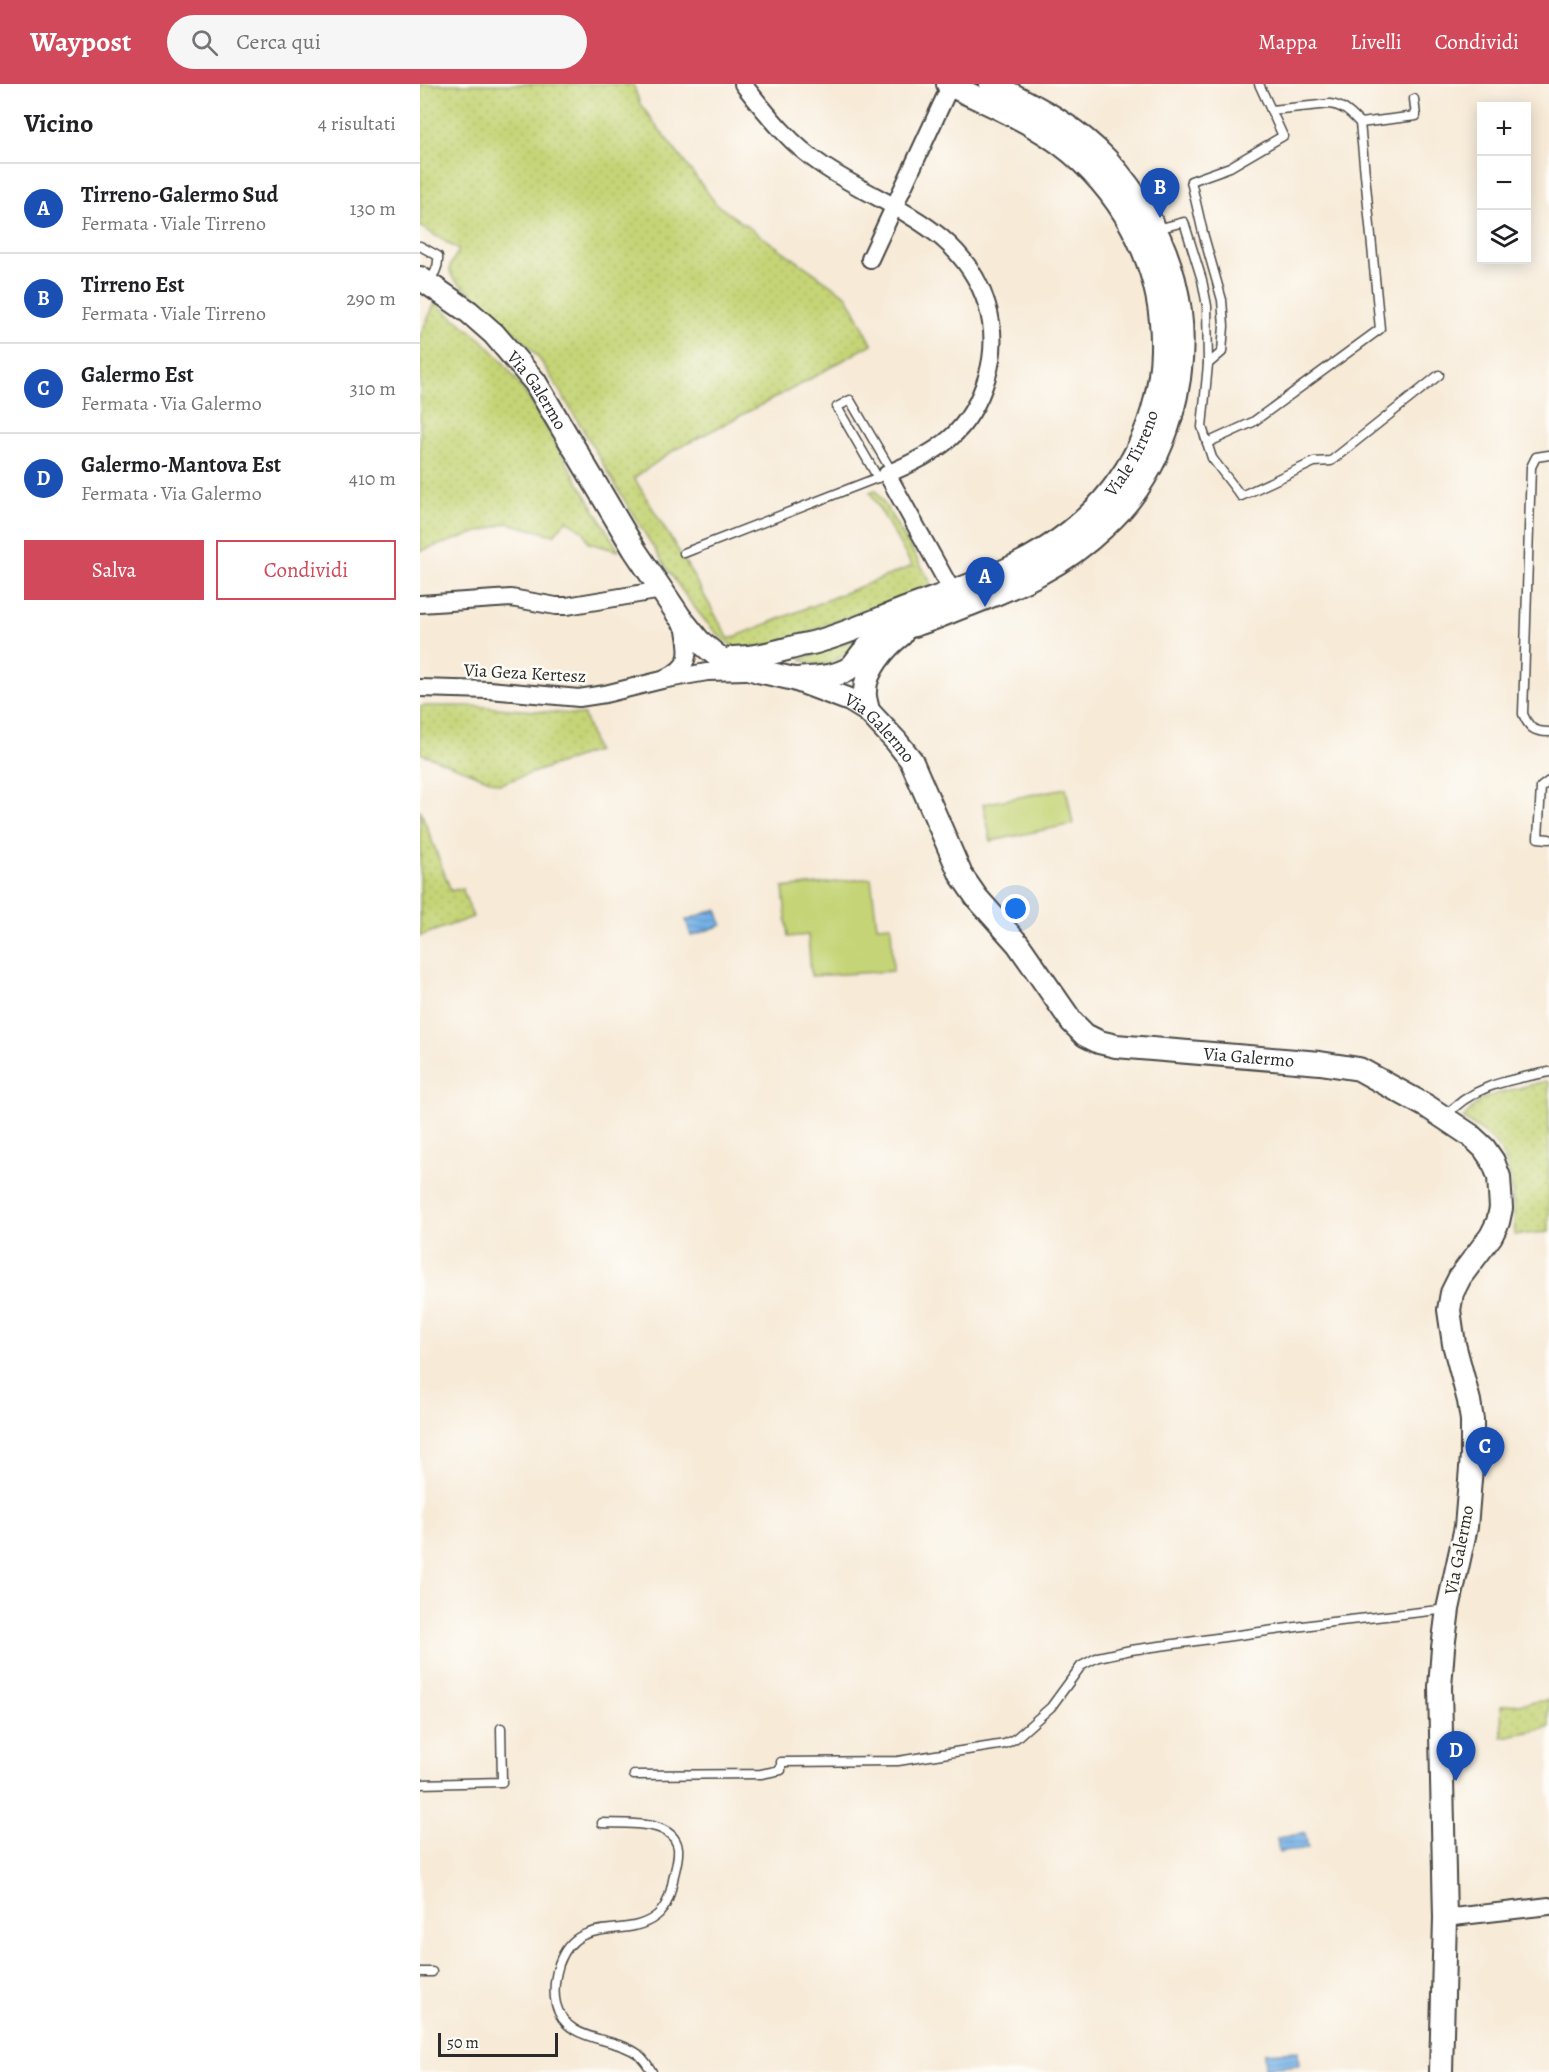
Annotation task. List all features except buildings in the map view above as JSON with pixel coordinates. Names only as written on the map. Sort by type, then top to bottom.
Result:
[{"type":"main road","name":"Viale Tirreno","points":[[794,680],[841,672],[850,667],[866,648],[879,638],[917,624],[1036,555],[1070,531],[1103,499],[1129,465],[1144,436],[1155,397],[1162,349],[1161,310],[1149,264],[1130,220],[1106,187],[1081,160],[1040,130],[950,84]]},
{"type":"main road","name":"Viale Tirreno","points":[[721,659],[757,657],[817,642],[1036,577],[1076,550],[1104,527],[1125,506],[1154,460],[1167,431],[1175,401],[1180,378],[1182,335],[1176,283],[1156,230],[1144,207],[1122,177],[1086,140],[1043,110],[991,84]]},
{"type":"main road","name":"Via Galermo","points":[[422,284],[469,312],[494,334],[535,382],[634,549],[699,641],[721,659],[850,699],[868,711],[910,760],[961,876],[977,898],[1018,944],[1072,1022],[1085,1035],[1099,1042],[1116,1046],[1320,1063],[1359,1069],[1470,1135],[1484,1148],[1493,1161],[1498,1177],[1501,1208],[1498,1222],[1491,1236],[1460,1277],[1452,1293],[1449,1310],[1454,1344],[1472,1420],[1472,1456],[1466,1527],[1448,1609],[1440,1687],[1444,1918],[1441,2072]]},
{"type":"main road","points":[[868,711],[864,693],[871,671],[888,647],[917,624]]},
{"type":"main road","points":[[794,680],[791,665],[794,656],[817,642]]},
{"type":"street","points":[[743,84],[780,130],[800,149],[844,179],[932,229],[948,242],[962,256],[983,291],[989,311],[992,351],[989,372],[974,409],[952,438],[933,453],[886,475],[956,600]]},
{"type":"street","points":[[870,259],[950,84]]},
{"type":"street","points":[[420,604],[511,598],[567,606],[662,590]]},
{"type":"street","points":[[662,680],[674,674],[686,663],[688,647],[684,622]]},
{"type":"street","name":"Via Geza Kertesz","points":[[420,688],[489,690],[579,698],[707,672],[758,672]]},
{"type":"street","points":[[1444,1918],[1549,1905]]},
{"type":"lane","points":[[1208,364],[1222,352],[1222,300],[1191,181],[1230,167],[1283,136],[1259,84]]},
{"type":"lane","points":[[1360,123],[1416,116],[1414,99]]},
{"type":"lane","points":[[1207,443],[1253,422],[1380,329],[1360,123],[1347,109],[1330,104],[1270,110]]},
{"type":"lane","points":[[1156,230],[1184,222],[1202,280],[1207,306],[1208,364],[1202,428],[1212,458],[1241,496],[1314,462],[1331,461],[1439,375]]},
{"type":"lane","points":[[420,246],[438,256],[439,262],[434,275],[422,284]]},
{"type":"lane","points":[[850,400],[886,475],[837,407],[850,400]]},
{"type":"lane","points":[[1549,455],[1536,457],[1531,468],[1523,714],[1528,726],[1538,732],[1549,732]]},
{"type":"lane","points":[[684,553],[886,475]]},
{"type":"lane","points":[[1549,781],[1541,787],[1538,838],[1549,839]]},
{"type":"lane","points":[[1444,1118],[1454,1106],[1476,1091],[1508,1080],[1549,1072]]},
{"type":"lane","points":[[634,1775],[761,1774],[781,1770],[781,1762],[898,1761],[1005,1744],[1016,1738],[1051,1707],[1081,1666],[1098,1657],[1131,1650],[1332,1622],[1448,1609]]},
{"type":"lane","points":[[420,1784],[502,1782],[501,1728]]},
{"type":"lane","points":[[602,1823],[650,1825],[673,1836],[678,1846],[678,1855],[670,1895],[656,1916],[644,1923],[589,1932],[569,1946],[556,1973],[554,1992],[557,2007],[574,2030],[588,2037],[624,2047],[637,2054],[652,2072]]},
{"type":"lane","points":[[420,1972],[432,1972]]},
{"type":"green space","points":[[420,84],[633,84],[640,104],[717,205],[847,296],[872,344],[673,451],[634,478],[729,639],[912,566],[870,492],[876,490],[931,582],[930,586],[804,634],[765,646],[741,649],[720,636],[694,607],[665,566],[537,356],[508,325],[451,275],[452,261],[459,250],[420,226]]},
{"type":"green space","points":[[435,303],[481,339],[502,361],[523,389],[619,551],[589,543],[584,532],[567,520],[554,535],[507,523],[420,551],[420,336]]},
{"type":"green space","points":[[870,633],[847,653],[830,663],[811,664],[801,659]]},
{"type":"green space","points":[[420,706],[473,706],[584,715],[596,751],[500,784],[420,753]]},
{"type":"green space","points":[[1066,788],[1073,824],[991,841],[983,804]]},
{"type":"green space","points":[[420,809],[451,891],[462,888],[473,917],[420,936]]},
{"type":"green space","points":[[871,878],[877,926],[891,925],[893,971],[811,976],[808,935],[788,937],[783,888]]},
{"type":"green space","points":[[1546,1081],[1549,1083],[1549,1232],[1515,1235],[1511,1181],[1503,1156],[1487,1135],[1463,1119],[1480,1100]]},
{"type":"green space","points":[[1549,1700],[1549,1728],[1502,1737],[1501,1706]]},
{"type":"water","points":[[717,909],[722,925],[691,936],[686,920]]},
{"type":"water","points":[[1305,1833],[1308,1848],[1279,1853],[1277,1838]]},
{"type":"water","points":[[1298,2051],[1299,2065],[1265,2068],[1264,2053]]},
{"type":"place","name":"Tirreno Est","points":[[1160,218]]},
{"type":"place","name":"Tirreno-Galermo Sud","points":[[985,607]]},
{"type":"place","name":"Galermo Est","points":[[1485,1477]]},
{"type":"place","name":"Galermo-Mantova Est","points":[[1456,1781]]}]
